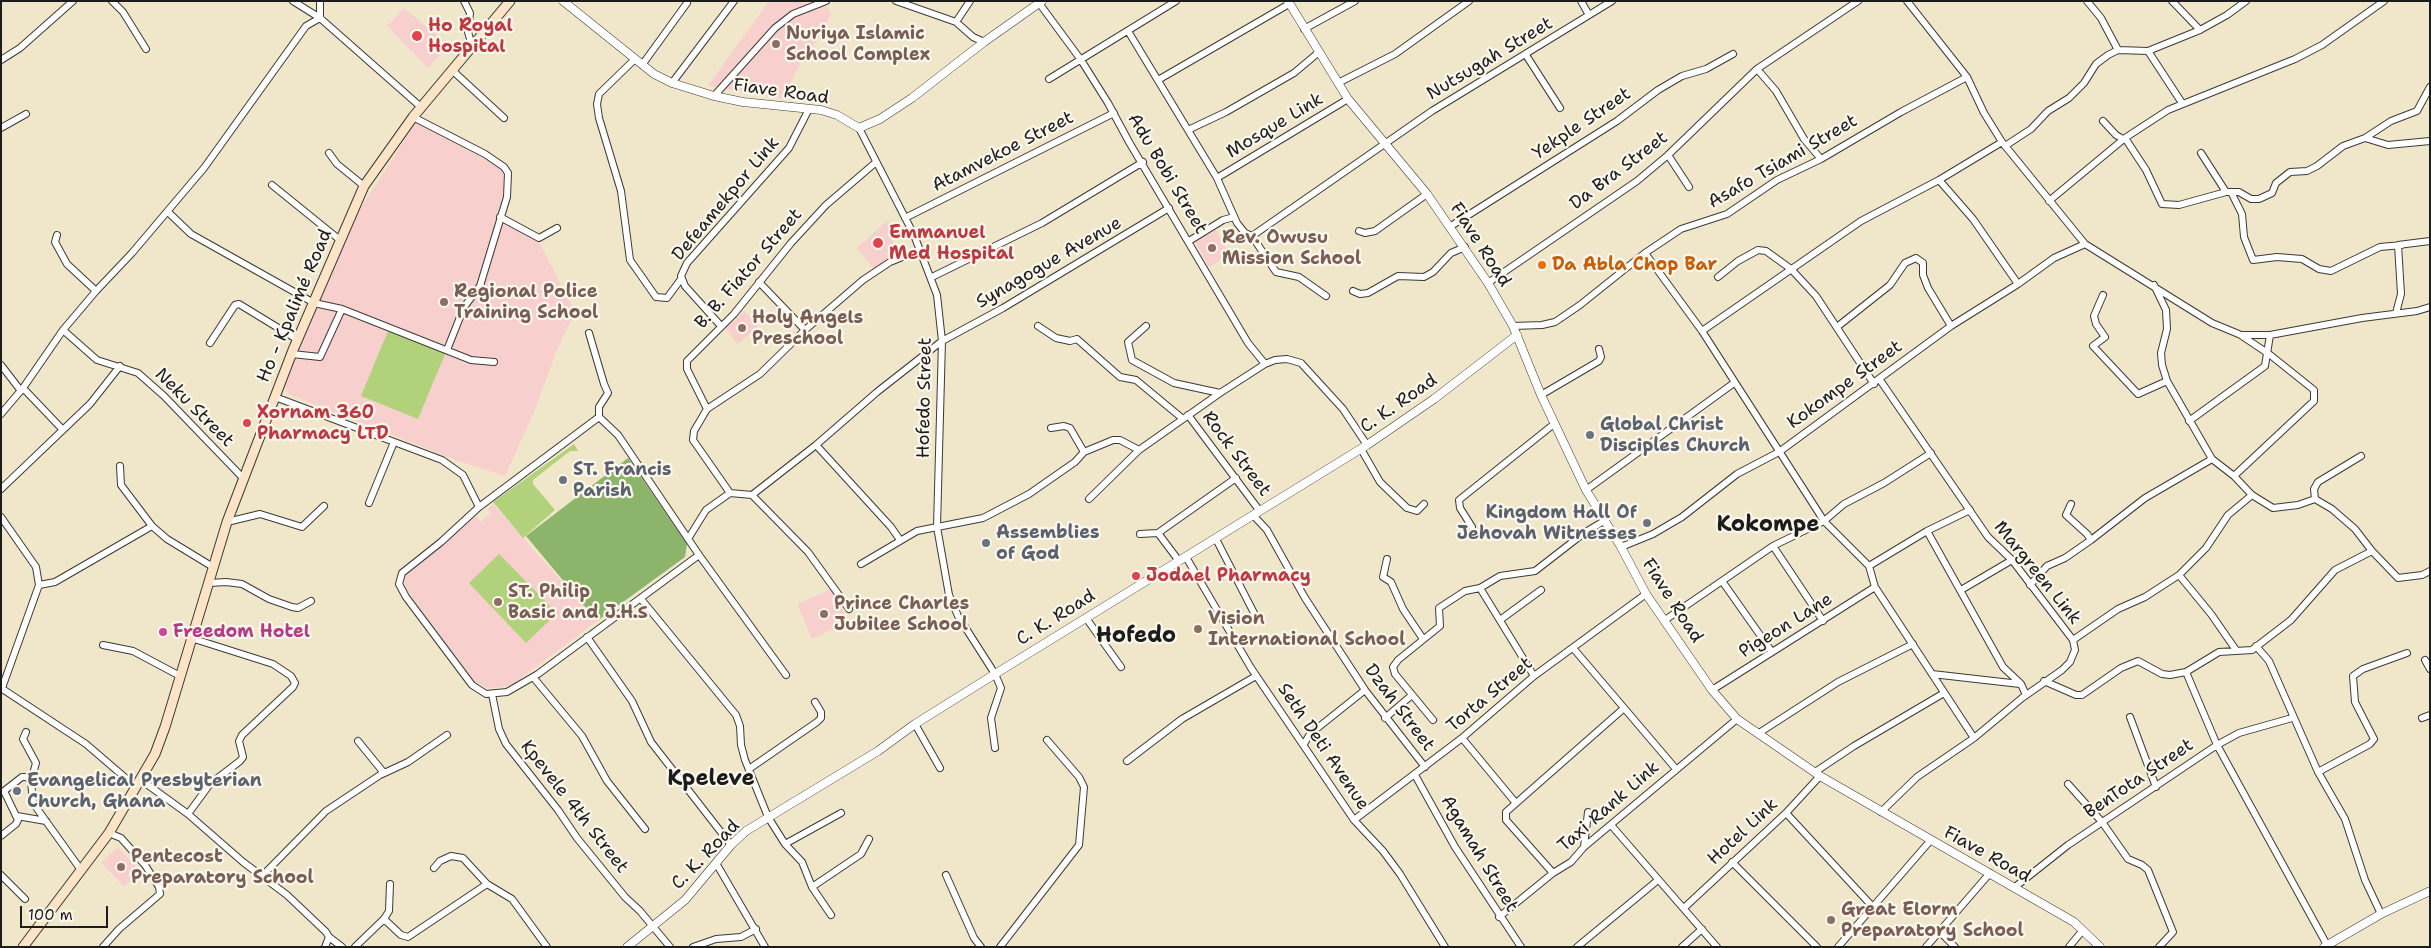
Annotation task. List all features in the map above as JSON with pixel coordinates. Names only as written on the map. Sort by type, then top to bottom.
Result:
[{"type":"main road","name":"Ho - Kpalimé Road","points":[[23,947],[109,833],[155,754],[227,522],[243,478],[292,354],[364,186],[413,117],[510,1]]},
{"type":"street","points":[[1,60],[20,48],[74,1]]},
{"type":"street","points":[[112,1],[123,12],[146,49]]},
{"type":"street","points":[[293,1],[320,18],[422,108]]},
{"type":"street","points":[[320,1],[320,18]]},
{"type":"street","points":[[464,1],[470,13],[468,32],[472,46]]},
{"type":"street","name":"Fiave Road","points":[[563,1],[642,65],[672,83],[714,96],[809,109],[837,115],[859,128]]},
{"type":"street","points":[[672,83],[734,1]]},
{"type":"street","points":[[714,96],[775,28],[793,14],[826,1]]},
{"type":"street","points":[[896,1],[956,22],[973,36],[984,42]]},
{"type":"street","points":[[956,22],[970,1]]},
{"type":"street","points":[[1049,79],[1176,1]]},
{"type":"street","points":[[1304,29],[1355,1]]},
{"type":"street","points":[[1338,83],[1395,54],[1469,1]]},
{"type":"street","points":[[1581,1],[1589,15]]},
{"type":"street","name":"Nutsugah Street","points":[[1252,236],[1432,111],[1612,1]]},
{"type":"street","name":"Da Bra Street","points":[[1488,283],[1637,181],[1668,155],[1757,69],[1858,1]]},
{"type":"street","points":[[1907,1],[1967,77],[1984,113],[2004,144],[2085,244],[2212,323],[2241,335],[2314,390],[2314,401],[2234,476]]},
{"type":"street","points":[[2087,1],[2101,18],[2118,50]]},
{"type":"street","points":[[2172,1],[2200,30]]},
{"type":"street","points":[[1702,331],[1861,221],[1940,180],[2031,129],[2048,112],[2068,98],[2084,83],[2096,64],[2118,50],[2148,52],[2200,30],[2227,15],[2246,1]]},
{"type":"street","points":[[2049,200],[2124,139],[2182,103],[2225,89],[2295,59],[2322,45],[2384,1]]},
{"type":"street","points":[[859,128],[868,126],[912,98],[984,42],[1040,2]]},
{"type":"street","name":"Adu Bobi Street","points":[[1040,2],[1081,60],[1114,113],[1248,343],[1265,364]]},
{"type":"street","points":[[642,65],[688,3]]},
{"type":"street","points":[[1158,80],[1289,3]]},
{"type":"street","name":"Fiave Road","points":[[1289,3],[1348,99],[1427,194],[1451,226],[1488,283],[1513,326],[1541,395],[1586,490],[1621,547],[1646,594],[1712,690],[1737,719],[1818,774],[1930,841],[2015,887],[2084,930],[2100,947]]},
{"type":"street","points":[[1,414],[22,390],[63,330],[168,212],[204,168],[306,26],[320,18]]},
{"type":"street","points":[[1128,31],[1217,178],[1234,217],[1244,233],[1252,236],[1276,272],[1299,277],[1326,296]]},
{"type":"street","points":[[1188,130],[1226,112],[1294,73],[1319,52]]},
{"type":"street","points":[[2148,52],[2182,103]]},
{"type":"street","name":"Yekple Street","points":[[1451,226],[1617,121],[1658,90],[1682,76],[1706,69],[1733,54]]},
{"type":"street","points":[[1526,55],[1560,108]]},
{"type":"street","points":[[635,59],[599,94],[596,104],[621,191],[630,260],[656,298],[667,298],[681,279]]},
{"type":"street","points":[[1757,69],[1776,91],[1804,139],[1821,159]]},
{"type":"street","points":[[453,71],[504,118]]},
{"type":"street","name":"Asafo Tsiami Street","points":[[1513,326],[1542,325],[1560,319],[1645,253],[1682,229],[1719,218],[1771,184],[1821,159],[1901,112],[1967,77]]},
{"type":"street","points":[[2103,121],[2116,135],[2124,139],[2146,170],[2157,198],[2162,204],[2179,205],[2228,192],[2239,192],[2250,199],[2259,199],[2272,193],[2276,184],[2290,172],[2307,171],[2317,166],[2343,146],[2365,138],[2392,121],[2417,111],[2430,87]]},
{"type":"street","name":"Mosque Link","points":[[1217,178],[1348,99]]},
{"type":"street","name":"Defeamekpor Link","points":[[721,326],[681,279],[687,263],[789,148],[809,109]]},
{"type":"street","name":"Atamvekoe Street","points":[[905,218],[1114,113]]},
{"type":"street","points":[[1,128],[26,114]]},
{"type":"street","points":[[413,117],[504,167],[508,173],[509,188],[480,286],[464,307],[447,350]]},
{"type":"street","name":"Hofedo Street","points":[[859,128],[920,250],[932,277],[937,295],[942,341],[937,527],[949,596],[958,616],[995,674]]},
{"type":"street","points":[[2365,138],[2388,145],[2430,141]]},
{"type":"street","points":[[330,153],[337,164],[364,186]]},
{"type":"street","points":[[2201,154],[2242,214],[2244,237],[2252,260],[2278,257],[2302,259],[2319,269],[2332,271],[2380,247],[2430,241]]},
{"type":"street","points":[[1668,155],[1689,187]]},
{"type":"street","points":[[932,277],[1042,223],[1143,162]]},
{"type":"street","name":"B. B. Fiator Street","points":[[707,409],[686,363],[734,314],[826,204],[876,163]]},
{"type":"street","points":[[1940,180],[1973,219],[2018,284]]},
{"type":"street","points":[[272,185],[340,240]]},
{"type":"street","points":[[1359,232],[1365,234],[1375,231],[1427,194]]},
{"type":"street","points":[[1223,220],[1228,204]]},
{"type":"street","name":"Synagogue Avenue","points":[[752,494],[816,445],[876,392],[942,341],[1033,291],[1169,208]]},
{"type":"street","points":[[168,212],[191,234],[314,302],[342,308],[471,360],[494,362]]},
{"type":"street","points":[[500,216],[539,238],[557,228]]},
{"type":"street","points":[[1189,241],[1223,220],[1234,217]]},
{"type":"street","points":[[58,235],[55,242],[67,264],[96,291]]},
{"type":"street","name":"Kokompe Street","points":[[1621,547],[1653,534],[1682,517],[1737,474],[1779,452],[1880,380],[1951,326],[2018,284],[2054,258],[2085,244]]},
{"type":"street","points":[[2396,313],[2401,294],[2398,246],[2402,245]]},
{"type":"street","points":[[1353,291],[1360,294],[1368,292],[1398,276],[1424,277],[1433,272],[1452,252],[1465,247]]},
{"type":"street","points":[[730,493],[694,440],[694,431],[707,409],[760,374],[805,330],[863,280],[890,262],[920,250]]},
{"type":"street","points":[[1718,277],[1731,270],[1738,261],[1758,250],[1766,250],[1791,269],[1816,296],[1874,384]]},
{"type":"street","points":[[1645,253],[1702,331],[1824,521],[1869,566],[1875,587],[1974,738]]},
{"type":"street","points":[[1837,328],[1885,290],[1905,263],[1916,258],[1923,262],[1923,275],[1928,288],[1951,326]]},
{"type":"street","points":[[759,282],[805,330]]},
{"type":"street","points":[[2154,286],[2166,310],[2167,329],[2162,353],[2162,365],[2168,381],[2189,421],[2212,459],[2234,476],[2252,495],[2273,508],[2298,505],[2315,499],[2332,509],[2355,529],[2398,578],[2422,576],[2430,571]]},
{"type":"street","points":[[2103,296],[2094,316],[2096,324],[2105,336],[2093,346],[2138,394],[2168,381]]},
{"type":"street","points":[[210,343],[235,305],[239,304],[298,340]]},
{"type":"street","points":[[2241,335],[2270,336],[2430,307]]},
{"type":"street","points":[[292,354],[320,358],[342,308]]},
{"type":"street","name":"Rock Street","points":[[1038,326],[1056,338],[1070,341],[1077,338],[1120,378],[1136,380],[1186,417],[1236,478],[1256,513]]},
{"type":"street","points":[[1146,326],[1128,342],[1132,360],[1174,383],[1220,393]]},
{"type":"street","name":"Neku Street","points":[[63,330],[97,360],[138,373],[164,396],[243,478]]},
{"type":"street","points":[[589,333],[608,393],[599,407],[599,417],[618,435],[699,555],[786,675]]},
{"type":"street","name":"C. K. Road","points":[[628,947],[653,928],[692,892],[742,834],[878,751],[915,724],[995,674],[1364,447],[1434,399],[1517,335]]},
{"type":"street","points":[[2189,421],[2265,366],[2270,336]]},
{"type":"street","points":[[1541,395],[1599,361],[1601,357],[1599,349]]},
{"type":"street","points":[[1089,499],[1139,450],[1265,364],[1287,358],[1301,363],[1343,409],[1364,447],[1380,482],[1407,508],[1417,511],[1424,504]]},
{"type":"street","points":[[1,365],[22,390],[64,430]]},
{"type":"street","points":[[1,489],[90,404],[120,366]]},
{"type":"street","name":"Margreen Link","points":[[1880,380],[1988,537],[2012,560],[2073,640],[2075,650],[2070,662],[2026,694],[1974,738],[1917,777],[1881,812]]},
{"type":"street","points":[[1586,490],[1734,383]]},
{"type":"street","points":[[275,397],[442,460],[460,471],[479,507]]},
{"type":"street","points":[[599,417],[479,507],[442,542],[402,573],[399,584],[406,597],[472,685],[481,692],[492,694],[507,692],[533,677],[699,555]]},
{"type":"street","points":[[1472,527],[1460,508],[1460,500],[1554,424]]},
{"type":"street","points":[[1051,428],[1064,426],[1070,428],[1084,452]]},
{"type":"street","points":[[861,564],[917,530],[983,518],[996,512],[1029,494],[1075,462],[1084,452],[1113,440],[1120,440],[1139,450]]},
{"type":"street","points":[[369,503],[394,442]]},
{"type":"street","points":[[816,445],[891,526],[900,540]]},
{"type":"street","points":[[1665,620],[1773,546],[1824,521],[1844,504],[1884,483],[1931,453]]},
{"type":"street","points":[[2315,499],[2314,489],[2318,482],[2361,456]]},
{"type":"street","points":[[2030,585],[2047,566],[2065,558],[2145,498],[2212,459]]},
{"type":"street","points":[[120,466],[121,484],[152,526],[167,540],[213,568]]},
{"type":"street","points":[[1140,534],[1158,533],[1236,478]]},
{"type":"street","points":[[688,539],[706,510],[730,493],[752,494],[808,552],[849,609]]},
{"type":"street","points":[[2073,640],[2118,609],[2145,597],[2179,576],[2206,548],[2228,515],[2252,495]]},
{"type":"street","points":[[2071,504],[2066,515],[2087,534],[2090,540]]},
{"type":"street","points":[[227,522],[260,514],[284,520],[299,528],[308,524],[324,506]]},
{"type":"street","points":[[1869,566],[1927,532],[1970,510]]},
{"type":"street","name":"Dzah Street","points":[[1256,513],[1305,598],[1365,690],[1425,767]]},
{"type":"street","points":[[1,517],[36,567],[39,585],[1,688],[86,744],[139,783],[188,814],[287,895],[329,937],[342,947]]},
{"type":"street","points":[[1433,720],[1395,674],[1394,667],[1398,660],[1440,626],[1439,608],[1465,592],[1480,588],[1500,576],[1520,575],[1536,571],[1584,533],[1604,520]]},
{"type":"street","points":[[39,585],[55,582],[152,526]]},
{"type":"street","points":[[1927,532],[2003,667],[2021,684],[2026,694]]},
{"type":"street","name":"Seth Deti Avenue","points":[[1158,533],[1182,559],[1256,676],[1354,820],[1383,851],[1400,874],[1446,947]]},
{"type":"street","points":[[1216,539],[1254,613]]},
{"type":"street","points":[[1773,546],[1823,621]]},
{"type":"street","points":[[2044,681],[2076,695],[2082,695],[2121,668],[2138,661],[2156,669],[2162,674],[2170,675],[2186,672],[2219,652],[2252,650],[2291,620],[2335,570],[2372,550]]},
{"type":"street","points":[[1388,559],[1383,577],[1390,582],[1403,609],[1423,639]]},
{"type":"street","points":[[1961,590],[2012,560]]},
{"type":"street","points":[[2179,576],[2211,614],[2236,650]]},
{"type":"street","points":[[1722,581],[1772,652]]},
{"type":"street","points":[[209,583],[226,582],[242,584],[269,599],[292,608],[298,608],[311,601]]},
{"type":"street","name":"Pigeon Lane","points":[[1712,690],[1875,587]]},
{"type":"street","points":[[1480,588],[1534,676]]},
{"type":"street","points":[[1500,620],[1541,590]]},
{"type":"street","name":"Torta Street","points":[[1354,820],[1462,738],[1534,676],[1646,594]]},
{"type":"street","points":[[641,599],[736,715],[740,726],[741,744],[768,818],[785,844],[802,862],[812,887],[831,915]]},
{"type":"street","points":[[1086,618],[1121,667]]},
{"type":"street","points":[[188,814],[210,784],[243,757],[239,741],[242,735],[294,687],[295,683],[291,676],[273,664],[191,638]]},
{"type":"street","points":[[587,638],[632,701],[651,742],[731,845]]},
{"type":"street","points":[[1759,733],[1838,682],[1913,644]]},
{"type":"street","points":[[103,645],[133,651],[180,676]]},
{"type":"street","points":[[2256,646],[2269,661],[2292,718],[2318,772],[2345,819],[2365,880],[2381,914]]},
{"type":"street","points":[[1573,648],[1676,769]]},
{"type":"street","points":[[2318,772],[2370,744],[2374,739],[2355,702],[2353,676],[2363,668],[2407,653]]},
{"type":"street","points":[[2425,660],[2430,669]]},
{"type":"street","points":[[2186,672],[2217,744],[2325,946],[2381,914],[2430,891]]},
{"type":"street","points":[[995,674],[1001,688],[991,718],[995,748]]},
{"type":"street","points":[[1932,674],[2021,684]]},
{"type":"street","points":[[1127,761],[1182,719],[1256,676]]},
{"type":"street","points":[[533,677],[582,736],[607,780],[646,829]]},
{"type":"street","points":[[1304,744],[1310,734],[1365,690]]},
{"type":"street","name":"Hotel Link","points":[[1685,908],[1786,812],[1818,774],[1854,746],[1944,693]]},
{"type":"street","name":"Kpevele 4th Street","points":[[492,694],[499,728],[506,744],[558,810],[577,838],[670,947]]},
{"type":"street","points":[[1385,718],[1412,695]]},
{"type":"street","points":[[749,769],[821,718],[821,712],[815,702]]},
{"type":"street","points":[[1552,873],[1506,820],[1506,812],[1515,802],[1624,709]]},
{"type":"street","points":[[2422,718],[2430,715]]},
{"type":"street","points":[[2130,717],[2156,787]]},
{"type":"street","name":"BenTota Street","points":[[2015,887],[2068,845],[2217,744],[2239,733],[2292,718]]},
{"type":"street","name":"Taxi Rank Link","points":[[1499,917],[1552,873],[1571,862],[1584,847],[1737,719]]},
{"type":"street","points":[[915,724],[940,768]]},
{"type":"street","points":[[26,732],[23,739],[36,763],[32,781],[34,803],[81,870]]},
{"type":"street","points":[[262,876],[326,811],[384,773],[408,762],[446,735]]},
{"type":"street","points":[[1462,738],[1515,802]]},
{"type":"street","points":[[1000,947],[1079,845],[1084,787],[1079,777],[1047,740]]},
{"type":"street","points":[[358,741],[384,773]]},
{"type":"street","name":"Agamah Street","points":[[1415,775],[1454,848],[1521,947]]},
{"type":"street","points":[[1,836],[16,824],[17,816],[4,791],[22,777],[32,781]]},
{"type":"street","points":[[2068,784],[2102,822],[2128,859],[2142,865],[2152,878],[2173,932],[2159,947]]},
{"type":"street","points":[[785,844],[841,812]]},
{"type":"street","points":[[1584,847],[1588,812]]},
{"type":"street","points":[[1786,812],[1872,906]]},
{"type":"street","points":[[17,816],[46,821]]},
{"type":"street","points":[[1611,825],[1717,947]]},
{"type":"street","points":[[103,947],[118,929],[160,894],[159,887],[144,865],[121,838],[109,833]]},
{"type":"street","points":[[812,887],[861,854],[869,839]]},
{"type":"street","points":[[1838,947],[1930,841]]},
{"type":"street","points":[[434,868],[445,858],[460,856],[487,884],[512,899],[546,947]]},
{"type":"street","points":[[1732,862],[1818,947]]},
{"type":"street","points":[[716,863],[765,947]]},
{"type":"street","points":[[1926,947],[1990,874]]},
{"type":"street","points":[[1,875],[25,899]]},
{"type":"street","points":[[946,875],[974,938],[981,947]]},
{"type":"street","points":[[1577,947],[1658,880]]},
{"type":"street","points":[[355,947],[384,919],[390,908],[390,884]]},
{"type":"street","points":[[384,919],[401,935],[408,937],[487,884]]},
{"type":"street","points":[[693,947],[716,939],[741,937],[756,929]]},
{"type":"street","points":[[1682,947],[1702,929]]},
{"type":"street","points":[[2069,947],[2084,930]]},
{"type":"street","points":[[1940,932],[1955,947]]},
{"type":"street","points":[[325,947],[329,937]]},
{"type":"shaded area","name":"Nuriya Islamic School Complex","points":[[769,1],[795,1],[827,7],[831,13],[824,31],[803,58],[782,99],[708,86]]},
{"type":"shaded area","name":"Ho Royal Hospital","points":[[404,8],[449,45],[428,68],[387,26]]},
{"type":"shaded area","name":"Regional Police Training School","points":[[417,121],[503,170],[505,185],[497,218],[539,242],[575,312],[559,345],[533,415],[505,476],[458,461],[288,394],[284,384],[359,211]]},
{"type":"shaded area","name":"Emmanuel Med Hospital","points":[[888,220],[896,231],[891,238],[898,251],[874,269],[857,248]]},
{"type":"shaded area","name":"Rev. Owusu Mission School","points":[[1214,227],[1230,255],[1209,267],[1194,240]]},
{"type":"shaded area","name":"Holy Angels Preschool","points":[[745,311],[758,327],[738,344],[725,328]]},
{"type":"shaded area","name":"ST. Philip Basic and J.H.S","points":[[493,504],[597,621],[513,684],[487,688],[474,681],[426,618],[405,586],[405,578],[409,572],[476,516],[481,522],[491,513],[488,509]]},
{"type":"shaded area","name":"Prince Charles Jubilee School","points":[[831,589],[848,619],[838,627],[812,639],[797,604]]},
{"type":"shaded area","name":"Pentecost Preparatory School","points":[[118,847],[141,872],[124,887],[101,862]]},
{"type":"green space","points":[[388,331],[445,354],[418,419],[361,396]]},
{"type":"green space","points":[[574,444],[578,451],[570,451],[533,480],[533,484],[555,510],[523,538],[493,502]]},
{"type":"green space","points":[[628,458],[687,544],[685,557],[597,621],[526,536]]},
{"type":"green space","points":[[499,554],[557,613],[526,643],[469,583]]},
{"type":"place","name":"Ho Royal Hospital","points":[[417,36]]},
{"type":"place","name":"Nuriya Islamic School Complex","points":[[776,44]]},
{"type":"place","name":"Emmanuel Med Hospital","points":[[878,243]]},
{"type":"place","name":"Rev. Owusu Mission School","points":[[1212,248]]},
{"type":"place","name":"Da Abla Chop Bar","points":[[1542,265]]},
{"type":"place","name":"Regional Police Training School","points":[[444,302]]},
{"type":"place","name":"Holy Angels Preschool","points":[[742,328]]},
{"type":"place","name":"Xornam 360 Pharmacy LTD","points":[[247,423]]},
{"type":"place","name":"Global Christ Disciples Church","points":[[1590,435]]},
{"type":"place","name":"ST. Francis Parish","points":[[563,480]]},
{"type":"place","name":"Kingdom Hall Of Jehovah Witnesses","points":[[1647,523]]},
{"type":"place","name":"Assemblies of God","points":[[986,543]]},
{"type":"place","name":"Jodael Pharmacy","points":[[1136,576]]},
{"type":"place","name":"ST. Philip Basic and J.H.S","points":[[498,602]]},
{"type":"place","name":"Prince Charles Jubilee School","points":[[824,614]]},
{"type":"place","name":"Vision International School","points":[[1198,629]]},
{"type":"place","name":"Freedom Hotel","points":[[163,632]]},
{"type":"place","name":"Evangelical Presbyterian Church, Ghana","points":[[17,791]]},
{"type":"place","name":"Pentecost Preparatory School","points":[[121,867]]},
{"type":"place","name":"Great Elorm Preparatory School","points":[[1831,920]]},
{"type":"district","name":"Kokompe","points":[[1768,525]]},
{"type":"district","name":"Hofedo","points":[[1136,636]]},
{"type":"district","name":"Kpeleve","points":[[711,779]]}]
